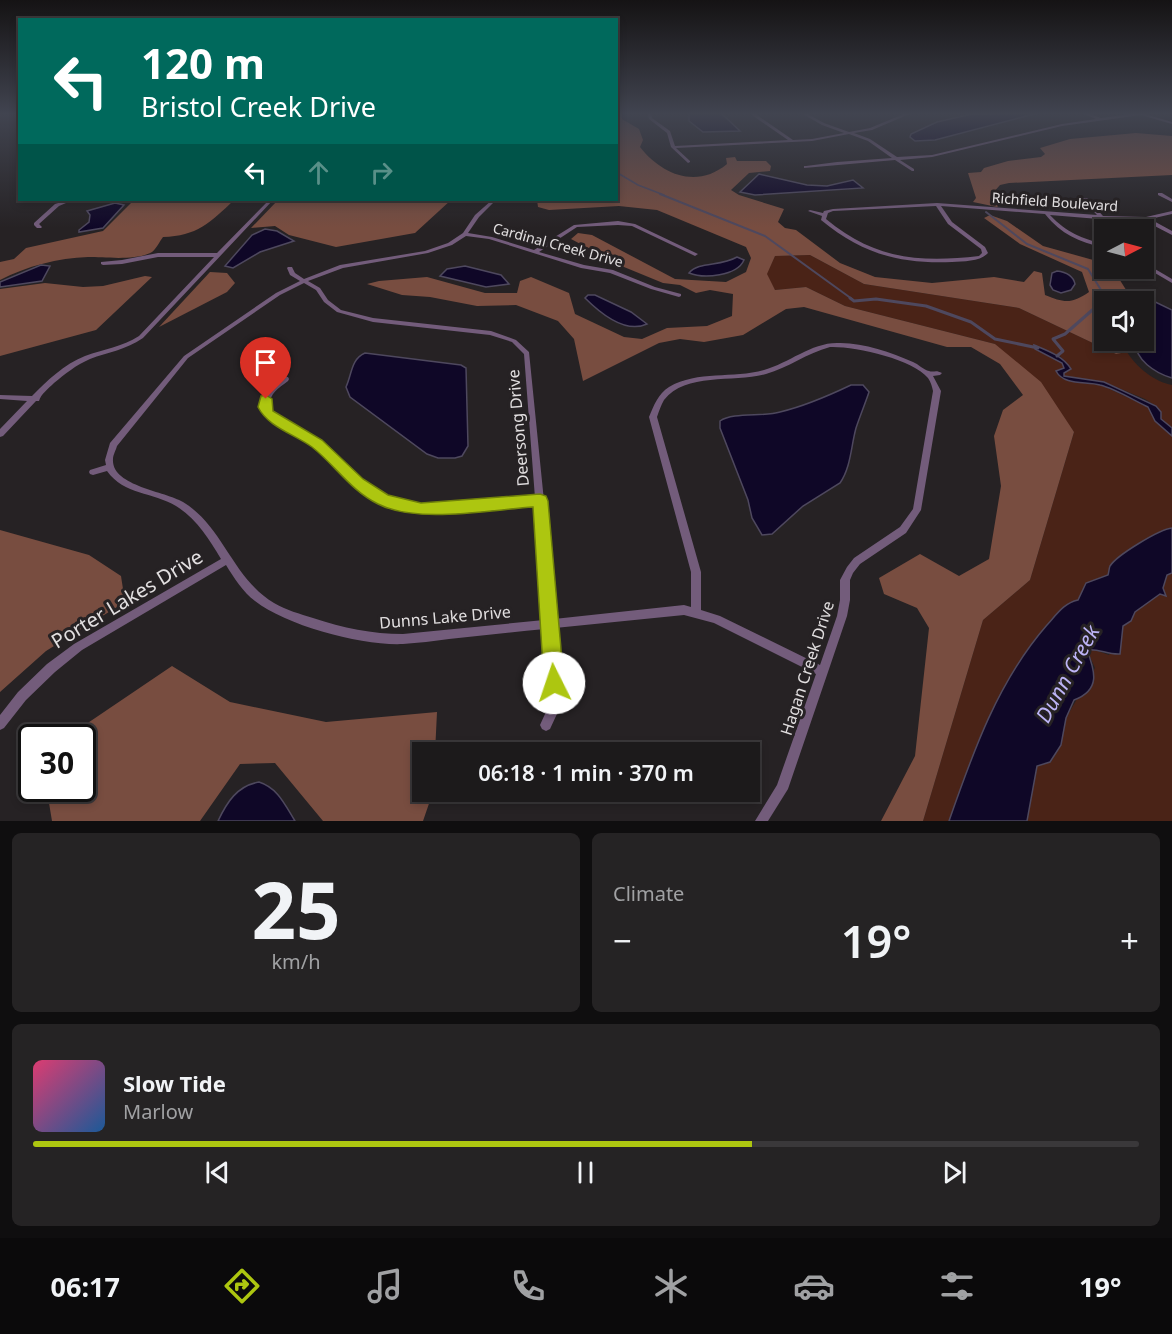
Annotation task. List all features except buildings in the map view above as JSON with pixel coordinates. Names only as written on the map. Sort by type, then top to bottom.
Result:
[{"type":"street","points":[[677,151],[688,162]]},
{"type":"street","points":[[887,151],[912,170]]},
{"type":"street","points":[[806,167],[958,151]]},
{"type":"street","points":[[1160,194],[1172,201]]},
{"type":"street","points":[[1085,199],[1101,217]]},
{"type":"street","points":[[39,227],[36,224],[51,210],[69,201]]},
{"type":"street","points":[[0,434],[66,370],[78,362],[122,349],[141,337],[270,201]]},
{"type":"street","points":[[93,472],[109,467],[108,454],[117,440],[186,357],[278,294],[303,281],[342,266],[438,249],[465,234],[477,216],[493,201]]},
{"type":"street","points":[[810,211],[823,214],[823,219],[859,243],[893,257],[913,260],[981,257],[984,253],[983,248],[950,224],[937,204]]},
{"type":"street","name":"Richfield Boulevard","points":[[823,214],[833,210],[937,204],[1047,214],[1146,219],[1172,212]]},
{"type":"street","points":[[1047,214],[1059,229],[1067,234],[1094,243]]},
{"type":"street","points":[[535,252],[576,226],[618,223],[633,225],[695,254]]},
{"type":"street","points":[[1154,223],[1172,233]]},
{"type":"street","name":"Cardinal Creek Drive","points":[[465,234],[490,238],[583,267],[618,273],[653,288],[679,295]]},
{"type":"street","points":[[103,263],[165,254],[219,255]]},
{"type":"street","name":"Deersong Drive","points":[[290,268],[292,274],[318,289],[331,306],[359,318],[490,333],[505,336],[521,346],[529,361],[556,703],[546,725]]},
{"type":"street","points":[[1154,270],[1172,281]]},
{"type":"street","name":"Hagan Creek Drive","points":[[696,612],[696,572],[653,417],[656,404],[664,394],[689,381],[761,373],[830,345],[860,349],[904,360],[933,374],[937,391],[917,510],[903,530],[857,561],[850,570],[845,580],[842,616],[782,789],[761,821]]},
{"type":"street","points":[[285,379],[270,392],[266,399],[264,407],[268,414],[317,444],[358,483],[384,500],[421,509],[540,501]]},
{"type":"street","points":[[0,397],[36,399]]},
{"type":"street","name":"Dunns Lake Drive","points":[[109,467],[115,478],[129,486],[180,504],[196,517],[258,599],[272,607],[376,639],[403,639],[667,610],[696,612],[716,619],[823,672]]},
{"type":"street","name":"Porter Lakes Drive","points":[[0,724],[22,696],[51,668],[78,647],[227,560]]},
{"type":"shaded area","points":[[618,151],[644,151],[669,171],[692,177],[716,172],[727,164],[726,158],[735,157],[737,161],[766,161],[771,166],[770,171],[749,173],[731,190],[739,195],[784,209],[778,222],[785,228],[796,230],[840,263],[875,277],[932,283],[994,277],[1024,282],[1034,271],[1042,273],[1045,295],[1052,298],[1068,301],[1078,299],[1089,292],[1082,272],[1020,244],[984,218],[990,215],[1007,221],[1043,246],[1094,260],[1094,279],[1119,279],[1127,291],[1094,291],[1094,344],[1019,308],[864,284],[810,255],[775,256],[767,274],[775,290],[806,287],[845,306],[995,344],[1041,382],[1074,432],[1030,580],[983,620],[923,821],[881,821],[915,756],[929,628],[917,608],[884,594],[879,578],[920,554],[959,576],[989,559],[1001,486],[994,436],[1003,410],[1023,395],[1000,364],[971,347],[947,347],[804,307],[786,309],[743,335],[704,342],[680,339],[659,343],[583,381],[574,339],[558,321],[516,305],[477,306],[430,297],[402,295],[367,284],[427,277],[485,293],[517,293],[520,281],[531,277],[569,293],[575,314],[624,337],[642,339],[667,328],[707,326],[732,316],[733,294],[710,290],[696,293],[680,285],[663,283],[624,267],[571,239],[578,233],[592,235],[675,279],[726,282],[746,272],[751,258],[746,247],[657,210],[619,206],[549,210],[538,207],[537,201],[618,201]]},
{"type":"shaded area","points":[[1043,151],[1172,151],[1172,175],[1009,183],[1000,185],[993,193],[1000,204],[997,207],[973,202],[976,198],[968,173],[981,172],[984,168],[1008,161],[1041,157],[1045,154]]},
{"type":"shaded area","points":[[133,201],[233,201],[202,227],[185,234],[163,237],[153,251],[146,255],[130,258],[65,259],[32,267],[0,280],[0,262],[14,259],[26,248],[103,231]]},
{"type":"shaded area","points":[[277,201],[450,201],[415,233],[336,247],[289,235],[275,226],[251,228]]},
{"type":"shaded area","points":[[810,255],[864,284],[1019,308],[1094,344],[1094,351],[1110,351],[1116,354],[1127,352],[1146,373],[1159,381],[1172,385],[1172,428],[1161,419],[1156,406],[1145,399],[1104,382],[1064,376],[1063,373],[1071,369],[1060,356],[1035,346],[1035,349],[1062,363],[1064,369],[1059,376],[1067,380],[1101,385],[1148,407],[1172,436],[1172,528],[1166,529],[1108,575],[1086,583],[1078,601],[1061,610],[1030,647],[1001,694],[989,719],[949,821],[923,821],[983,620],[1030,580],[1074,432],[995,344],[845,306],[806,287],[775,290],[766,275],[775,256]]},
{"type":"shaded area","points":[[210,272],[227,273],[235,283],[227,292],[159,327]]},
{"type":"shaded area","points":[[145,276],[152,277],[96,330],[0,356],[0,289],[45,283],[83,287],[103,286]]},
{"type":"shaded area","points":[[1110,351],[1127,351],[1127,352],[1116,354]]},
{"type":"shaded area","points":[[0,530],[89,555],[121,576],[125,602],[46,651],[0,692]]},
{"type":"shaded area","points":[[1172,573],[1172,821],[1027,821],[1037,766],[1051,762],[1061,745],[1066,718],[1095,668],[1087,650],[1092,649],[1109,655],[1123,626],[1131,621],[1134,612],[1160,594],[1167,575]]},
{"type":"shaded area","points":[[172,666],[230,702],[326,722],[437,712],[436,742],[412,742],[412,802],[430,802],[423,821],[323,821],[275,763],[240,764],[200,821],[52,821],[49,802],[96,802],[96,724],[86,724]]},
{"type":"water","points":[[759,174],[807,185],[827,186],[853,180],[863,188],[755,195],[740,192]]},
{"type":"water","points":[[115,203],[124,205],[103,228],[79,232],[89,222],[90,215],[87,211]]},
{"type":"water","points":[[265,229],[277,231],[294,241],[260,252],[233,268],[225,266],[252,235]]},
{"type":"water","points":[[737,257],[744,260],[735,270],[727,273],[703,276],[689,273],[698,267]]},
{"type":"water","points":[[41,265],[50,266],[42,281],[0,287],[0,282]]},
{"type":"water","points":[[465,266],[501,275],[509,284],[486,287],[440,276],[447,269]]},
{"type":"water","points":[[1057,271],[1073,278],[1075,284],[1071,290],[1061,293],[1053,290],[1050,285],[1052,273]]},
{"type":"water","points":[[588,295],[595,295],[631,312],[647,324],[630,326],[613,320],[585,298]]},
{"type":"water","points":[[1154,301],[1172,310],[1172,378],[1147,365],[1137,351],[1154,351]]},
{"type":"water","points":[[1034,345],[1055,354],[1068,364],[1071,369],[1064,373],[1064,376],[1104,382],[1156,406],[1161,412],[1161,419],[1172,428],[1172,436],[1155,421],[1148,407],[1106,387],[1064,379],[1056,371],[1064,368],[1062,363],[1035,349]]},
{"type":"water","points":[[365,353],[461,365],[466,368],[468,446],[462,456],[438,458],[427,454],[350,397],[346,387],[352,367]]},
{"type":"water","points":[[851,385],[863,385],[869,392],[856,428],[844,477],[840,483],[803,506],[772,534],[762,535],[752,518],[748,500],[720,428],[720,421],[732,416],[789,410]]},
{"type":"water","name":"Dunn Creek","points":[[1172,528],[1172,573],[1167,575],[1163,588],[1166,596],[1160,594],[1135,612],[1131,621],[1123,626],[1120,654],[1087,650],[1094,672],[1092,685],[1083,696],[1074,700],[1066,718],[1061,745],[1050,762],[1037,766],[1027,821],[949,821],[989,718],[1014,670],[1030,647],[1061,610],[1078,600],[1086,583],[1108,575],[1114,561],[1130,549]]},
{"type":"water","points":[[259,782],[276,793],[295,821],[218,821],[225,807],[239,791]]},
{"type":"waterway","points":[[618,173],[638,185],[664,195]]},
{"type":"waterway","points":[[660,194],[765,236],[852,299]]},
{"type":"waterway","points":[[986,212],[1027,244],[1088,269],[1102,291]]},
{"type":"waterway","points":[[850,298],[854,301],[876,299]]},
{"type":"waterway","points":[[876,299],[926,306],[971,322],[995,339],[1038,348]]},
{"type":"waterway","points":[[1057,356],[1063,351],[1053,339],[1065,334],[1094,309]]},
{"type":"route","points":[[266,399],[264,407],[268,414],[317,444],[358,483],[384,500],[421,509],[540,501],[554,683]]}]
